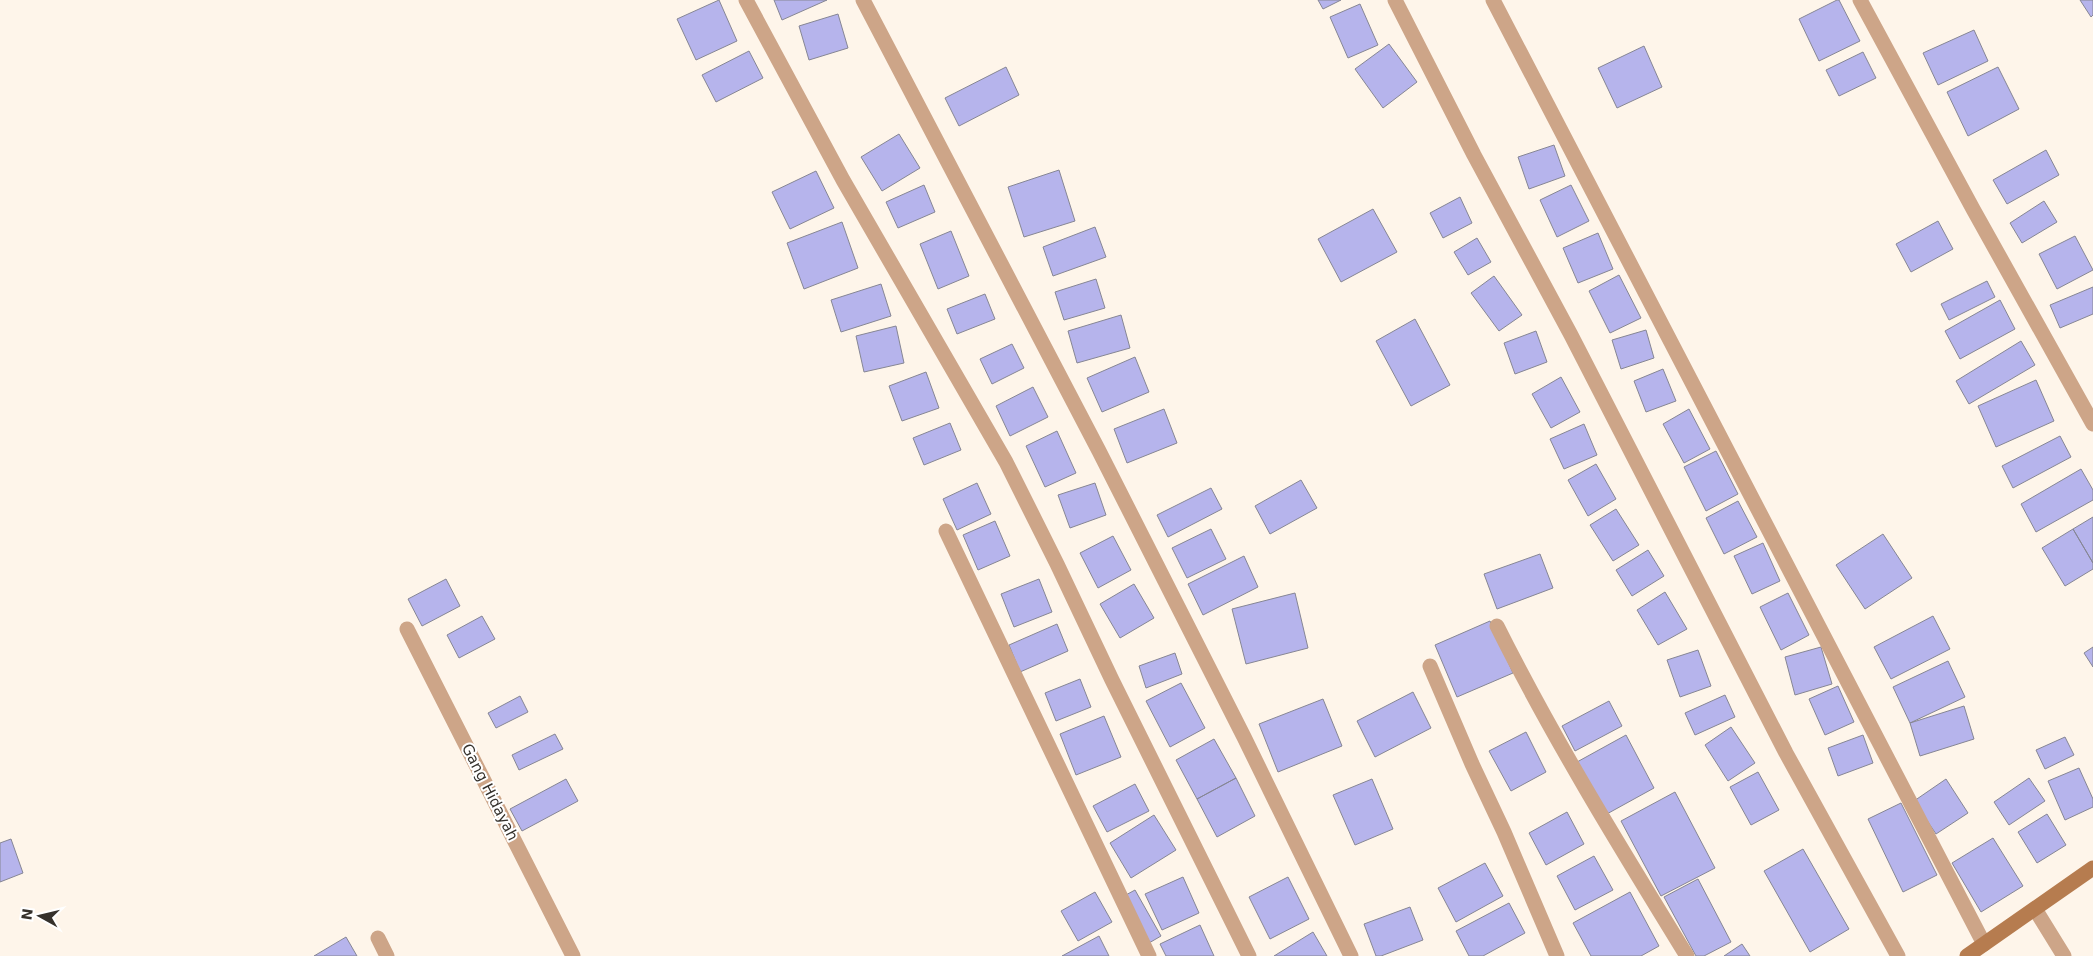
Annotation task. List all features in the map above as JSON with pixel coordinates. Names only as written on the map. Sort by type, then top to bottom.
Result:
[{"type":"street","points":[[746,0],[843,180],[1006,462],[1058,564],[1112,680],[1249,956]]},
{"type":"street","points":[[863,0],[1103,460],[1244,737],[1351,956]]},
{"type":"street","points":[[1395,0],[1474,155],[1571,335],[1786,753],[1898,956]]},
{"type":"street","points":[[1493,0],[1984,944]]},
{"type":"street","points":[[1860,0],[2093,424]]},
{"type":"street","points":[[946,531],[1149,956]]},
{"type":"street","points":[[1497,626],[1534,700],[1570,765],[1687,956]]},
{"type":"street","name":"Gang Hidayah","points":[[407,629],[574,956]]},
{"type":"street","points":[[1430,666],[1557,956]]},
{"type":"street","points":[[1967,956],[2093,868]]},
{"type":"street","points":[[2035,909],[2064,956]]},
{"type":"street","points":[[378,938],[387,956]]},
{"type":"building","points":[[719,0],[737,41],[696,60],[677,19]]},
{"type":"building","points":[[774,0],[827,0],[782,20]]},
{"type":"building","points":[[1318,0],[1341,0],[1323,9]]},
{"type":"building","points":[[1839,0],[1860,41],[1819,61],[1799,19]]},
{"type":"building","points":[[2080,0],[2093,0],[2093,15],[2091,17]]},
{"type":"building","points":[[1360,4],[1378,45],[1348,58],[1330,17]]},
{"type":"building","points":[[838,14],[848,48],[809,60],[799,26]]},
{"type":"building","points":[[1974,30],[1988,61],[1938,85],[1923,53]]},
{"type":"building","points":[[1389,44],[1417,82],[1383,108],[1355,69]]},
{"type":"building","points":[[1644,46],[1662,87],[1617,108],[1598,68]]},
{"type":"building","points":[[749,51],[763,78],[716,102],[702,75]]},
{"type":"building","points":[[1863,52],[1876,78],[1839,96],[1826,70]]},
{"type":"building","points":[[1006,67],[1019,95],[959,126],[945,98]]},
{"type":"building","points":[[1998,67],[2019,109],[1968,136],[1947,92]]},
{"type":"building","points":[[899,134],[920,168],[882,191],[861,157]]},
{"type":"building","points":[[1554,145],[1565,176],[1529,189],[1518,157]]},
{"type":"building","points":[[2046,150],[2059,175],[2007,204],[1993,180]]},
{"type":"building","points":[[1059,170],[1075,221],[1024,237],[1008,187]]},
{"type":"building","points":[[816,171],[834,208],[790,229],[772,192]]},
{"type":"building","points":[[924,185],[935,212],[898,228],[886,202]]},
{"type":"building","points":[[1571,185],[1589,221],[1557,237],[1540,200]]},
{"type":"building","points":[[1460,197],[1472,223],[1443,238],[1430,213]]},
{"type":"building","points":[[2044,201],[2057,222],[2022,243],[2010,223]]},
{"type":"building","points":[[1373,209],[1397,252],[1341,282],[1318,239]]},
{"type":"building","points":[[1938,221],[1953,249],[1911,272],[1896,244]]},
{"type":"building","points":[[842,222],[858,268],[804,289],[787,243]]},
{"type":"building","points":[[1095,227],[1106,257],[1053,276],[1043,247]]},
{"type":"building","points":[[951,231],[969,276],[938,289],[920,244]]},
{"type":"building","points":[[1598,233],[1613,269],[1578,283],[1563,248]]},
{"type":"building","points":[[2075,236],[2093,270],[2057,289],[2039,254]]},
{"type":"building","points":[[1477,238],[1491,262],[1468,275],[1454,252]]},
{"type":"building","points":[[1619,275],[1641,318],[1610,333],[1589,291]]},
{"type":"building","points":[[1494,276],[1522,315],[1499,331],[1471,293]]},
{"type":"building","points":[[1096,279],[1105,308],[1064,320],[1055,292]]},
{"type":"building","points":[[1987,281],[1995,297],[1949,320],[1941,304]]},
{"type":"building","points":[[881,284],[891,316],[841,332],[831,300]]},
{"type":"building","points":[[2093,287],[2093,314],[2060,328],[2050,305]]},
{"type":"building","points":[[985,294],[995,319],[957,334],[947,309]]},
{"type":"building","points":[[2000,300],[2015,329],[1960,359],[1945,331]]},
{"type":"building","points":[[1121,315],[1130,348],[1077,363],[1068,331]]},
{"type":"building","points":[[1415,319],[1450,385],[1411,406],[1376,341]]},
{"type":"building","points":[[896,326],[904,363],[864,372],[856,336]]},
{"type":"building","points":[[1646,330],[1654,358],[1621,369],[1612,340]]},
{"type":"building","points":[[1536,331],[1547,362],[1515,374],[1504,343]]},
{"type":"building","points":[[2021,341],[2035,365],[1969,404],[1956,381]]},
{"type":"building","points":[[1012,344],[1024,368],[992,384],[980,359]]},
{"type":"building","points":[[1135,357],[1149,392],[1102,412],[1087,378]]},
{"type":"building","points":[[1663,369],[1676,401],[1646,412],[1634,381]]},
{"type":"building","points":[[926,372],[939,408],[902,421],[889,386]]},
{"type":"building","points":[[1561,377],[1580,412],[1551,428],[1532,394]]},
{"type":"building","points":[[2036,380],[2054,421],[1996,447],[1978,406]]},
{"type":"building","points":[[1033,387],[1048,417],[1010,436],[996,406]]},
{"type":"building","points":[[1164,409],[1177,443],[1127,463],[1114,429]]},
{"type":"building","points":[[1689,409],[1710,449],[1684,463],[1663,424]]},
{"type":"building","points":[[950,423],[961,450],[924,465],[913,438]]},
{"type":"building","points":[[1584,424],[1597,455],[1564,469],[1550,439]]},
{"type":"building","points":[[1057,431],[1076,473],[1045,487],[1026,446]]},
{"type":"building","points":[[2060,436],[2071,457],[2013,488],[2002,466]]},
{"type":"building","points":[[1716,451],[1738,494],[1706,511],[1684,467]]},
{"type":"building","points":[[1596,464],[1616,499],[1588,516],[1568,480]]},
{"type":"building","points":[[2081,469],[2093,490],[2093,500],[2036,532],[2021,504]]},
{"type":"building","points":[[1301,480],[1317,508],[1270,534],[1255,506]]},
{"type":"building","points":[[977,483],[991,514],[957,530],[943,499]]},
{"type":"building","points":[[1095,483],[1106,515],[1070,528],[1058,495]]},
{"type":"building","points":[[1211,488],[1222,509],[1168,537],[1157,515]]},
{"type":"building","points":[[1738,501],[1757,537],[1724,554],[1706,518]]},
{"type":"building","points":[[1616,509],[1639,545],[1613,561],[1590,525]]},
{"type":"building","points":[[2093,517],[2093,563],[2073,529]]},
{"type":"building","points":[[995,521],[1010,556],[978,570],[963,535]]},
{"type":"building","points":[[1211,529],[1226,559],[1187,578],[1172,548]]},
{"type":"building","points":[[2073,529],[2093,563],[2093,569],[2065,586],[2042,548]]},
{"type":"building","points":[[1883,534],[1912,578],[1865,609],[1836,565]]},
{"type":"building","points":[[1113,536],[1131,570],[1098,588],[1080,553]]},
{"type":"building","points":[[1763,543],[1780,581],[1752,594],[1734,556]]},
{"type":"building","points":[[1648,550],[1664,576],[1632,596],[1616,570]]},
{"type":"building","points":[[1540,554],[1553,588],[1497,609],[1484,574]]},
{"type":"building","points":[[1244,556],[1258,587],[1203,615],[1188,584]]},
{"type":"building","points":[[446,579],[460,606],[422,626],[408,599]]},
{"type":"building","points":[[1039,579],[1052,612],[1014,627],[1001,594]]},
{"type":"building","points":[[1134,584],[1154,618],[1120,638],[1100,604]]},
{"type":"building","points":[[1665,592],[1687,629],[1658,645],[1637,610]]},
{"type":"building","points":[[1295,593],[1308,648],[1246,664],[1232,609]]},
{"type":"building","points":[[1788,593],[1809,635],[1781,650],[1760,607]]},
{"type":"building","points":[[482,616],[495,639],[459,658],[447,635]]},
{"type":"building","points":[[1933,616],[1950,649],[1891,679],[1874,647]]},
{"type":"building","points":[[1490,621],[1513,673],[1457,697],[1435,645]]},
{"type":"building","points":[[1057,624],[1068,651],[1020,672],[1009,645]]},
{"type":"building","points":[[1821,647],[1832,684],[1795,695],[1785,657]]},
{"type":"building","points":[[2093,647],[2093,667],[2084,653]]},
{"type":"building","points":[[1698,650],[1711,686],[1680,697],[1667,660]]},
{"type":"building","points":[[1175,653],[1182,674],[1146,688],[1139,666]]},
{"type":"building","points":[[1948,661],[1965,697],[1910,723],[1893,687]]},
{"type":"building","points":[[1080,679],[1091,707],[1056,721],[1045,693]]},
{"type":"building","points":[[1181,683],[1205,728],[1170,747],[1146,701]]},
{"type":"building","points":[[1838,686],[1854,722],[1825,735],[1809,699]]},
{"type":"building","points":[[1413,692],[1431,728],[1375,757],[1357,721]]},
{"type":"building","points":[[1725,695],[1735,717],[1695,735],[1685,713]]},
{"type":"building","points":[[520,696],[528,712],[496,728],[488,713]]},
{"type":"building","points":[[1323,699],[1342,746],[1278,772],[1259,724]]},
{"type":"building","points":[[1609,701],[1622,726],[1575,751],[1562,726]]},
{"type":"building","points":[[1964,706],[1974,739],[1920,756],[1910,723]]},
{"type":"building","points":[[1104,716],[1121,757],[1076,775],[1060,734]]},
{"type":"building","points":[[1731,727],[1755,763],[1728,781],[1705,745]]},
{"type":"building","points":[[1526,732],[1546,772],[1511,791],[1489,751]]},
{"type":"building","points":[[555,734],[563,749],[519,770],[512,755]]},
{"type":"building","points":[[1626,735],[1654,788],[1605,815],[1577,762]]},
{"type":"building","points":[[1863,735],[1873,763],[1838,776],[1828,748]]},
{"type":"building","points":[[2065,737],[2074,755],[2045,769],[2036,750]]},
{"type":"building","points":[[1214,739],[1236,778],[1197,799],[1176,760]]},
{"type":"building","points":[[2079,768],[2093,799],[2093,807],[2065,820],[2048,781]]},
{"type":"building","points":[[1758,772],[1779,810],[1751,825],[1730,787]]},
{"type":"building","points":[[1236,778],[1255,816],[1217,837],[1197,799]]},
{"type":"building","points":[[2029,778],[2045,801],[2009,825],[1994,802]]},
{"type":"building","points":[[566,779],[578,801],[522,831],[510,809]]},
{"type":"building","points":[[1372,779],[1393,829],[1355,845],[1333,795]]},
{"type":"building","points":[[1946,779],[1968,813],[1936,834],[1914,801]]},
{"type":"building","points":[[1135,784],[1149,811],[1107,832],[1093,806]]},
{"type":"building","points":[[1675,792],[1715,868],[1661,896],[1621,821]]},
{"type":"building","points":[[1901,803],[1937,875],[1903,892],[1868,819]]},
{"type":"building","points":[[1567,812],[1584,844],[1546,865],[1529,833]]},
{"type":"building","points":[[2047,814],[2066,845],[2037,863],[2018,832]]},
{"type":"building","points":[[1154,815],[1176,850],[1131,878],[1110,843]]},
{"type":"building","points":[[1993,838],[2023,886],[1981,912],[1952,863]]},
{"type":"building","points":[[11,839],[23,873],[0,882],[0,843]]},
{"type":"building","points":[[1803,849],[1849,929],[1810,952],[1764,871]]},
{"type":"building","points":[[1594,856],[1613,890],[1575,910],[1557,876]]},
{"type":"building","points":[[1485,863],[1503,896],[1456,922],[1438,888]]},
{"type":"building","points":[[1183,877],[1199,913],[1162,930],[1145,894]]},
{"type":"building","points":[[1288,877],[1309,919],[1270,939],[1249,897]]},
{"type":"building","points":[[1698,879],[1731,942],[1704,956],[1696,956],[1664,897]]},
{"type":"building","points":[[1135,890],[1161,936],[1149,943],[1124,896]]},
{"type":"building","points":[[1095,892],[1112,922],[1078,941],[1061,911]]},
{"type":"building","points":[[1630,892],[1659,946],[1641,956],[1591,956],[1573,923]]},
{"type":"building","points":[[1509,903],[1525,933],[1483,956],[1469,956],[1456,931]]},
{"type":"building","points":[[1410,907],[1423,940],[1381,956],[1376,956],[1364,924]]},
{"type":"building","points":[[1200,925],[1214,956],[1166,956],[1160,944]]},
{"type":"building","points":[[1313,932],[1327,956],[1274,956]]},
{"type":"building","points":[[1099,936],[1109,956],[1062,956]]},
{"type":"building","points":[[346,937],[357,956],[314,956]]},
{"type":"building","points":[[1742,944],[1750,956],[1724,956]]}]
